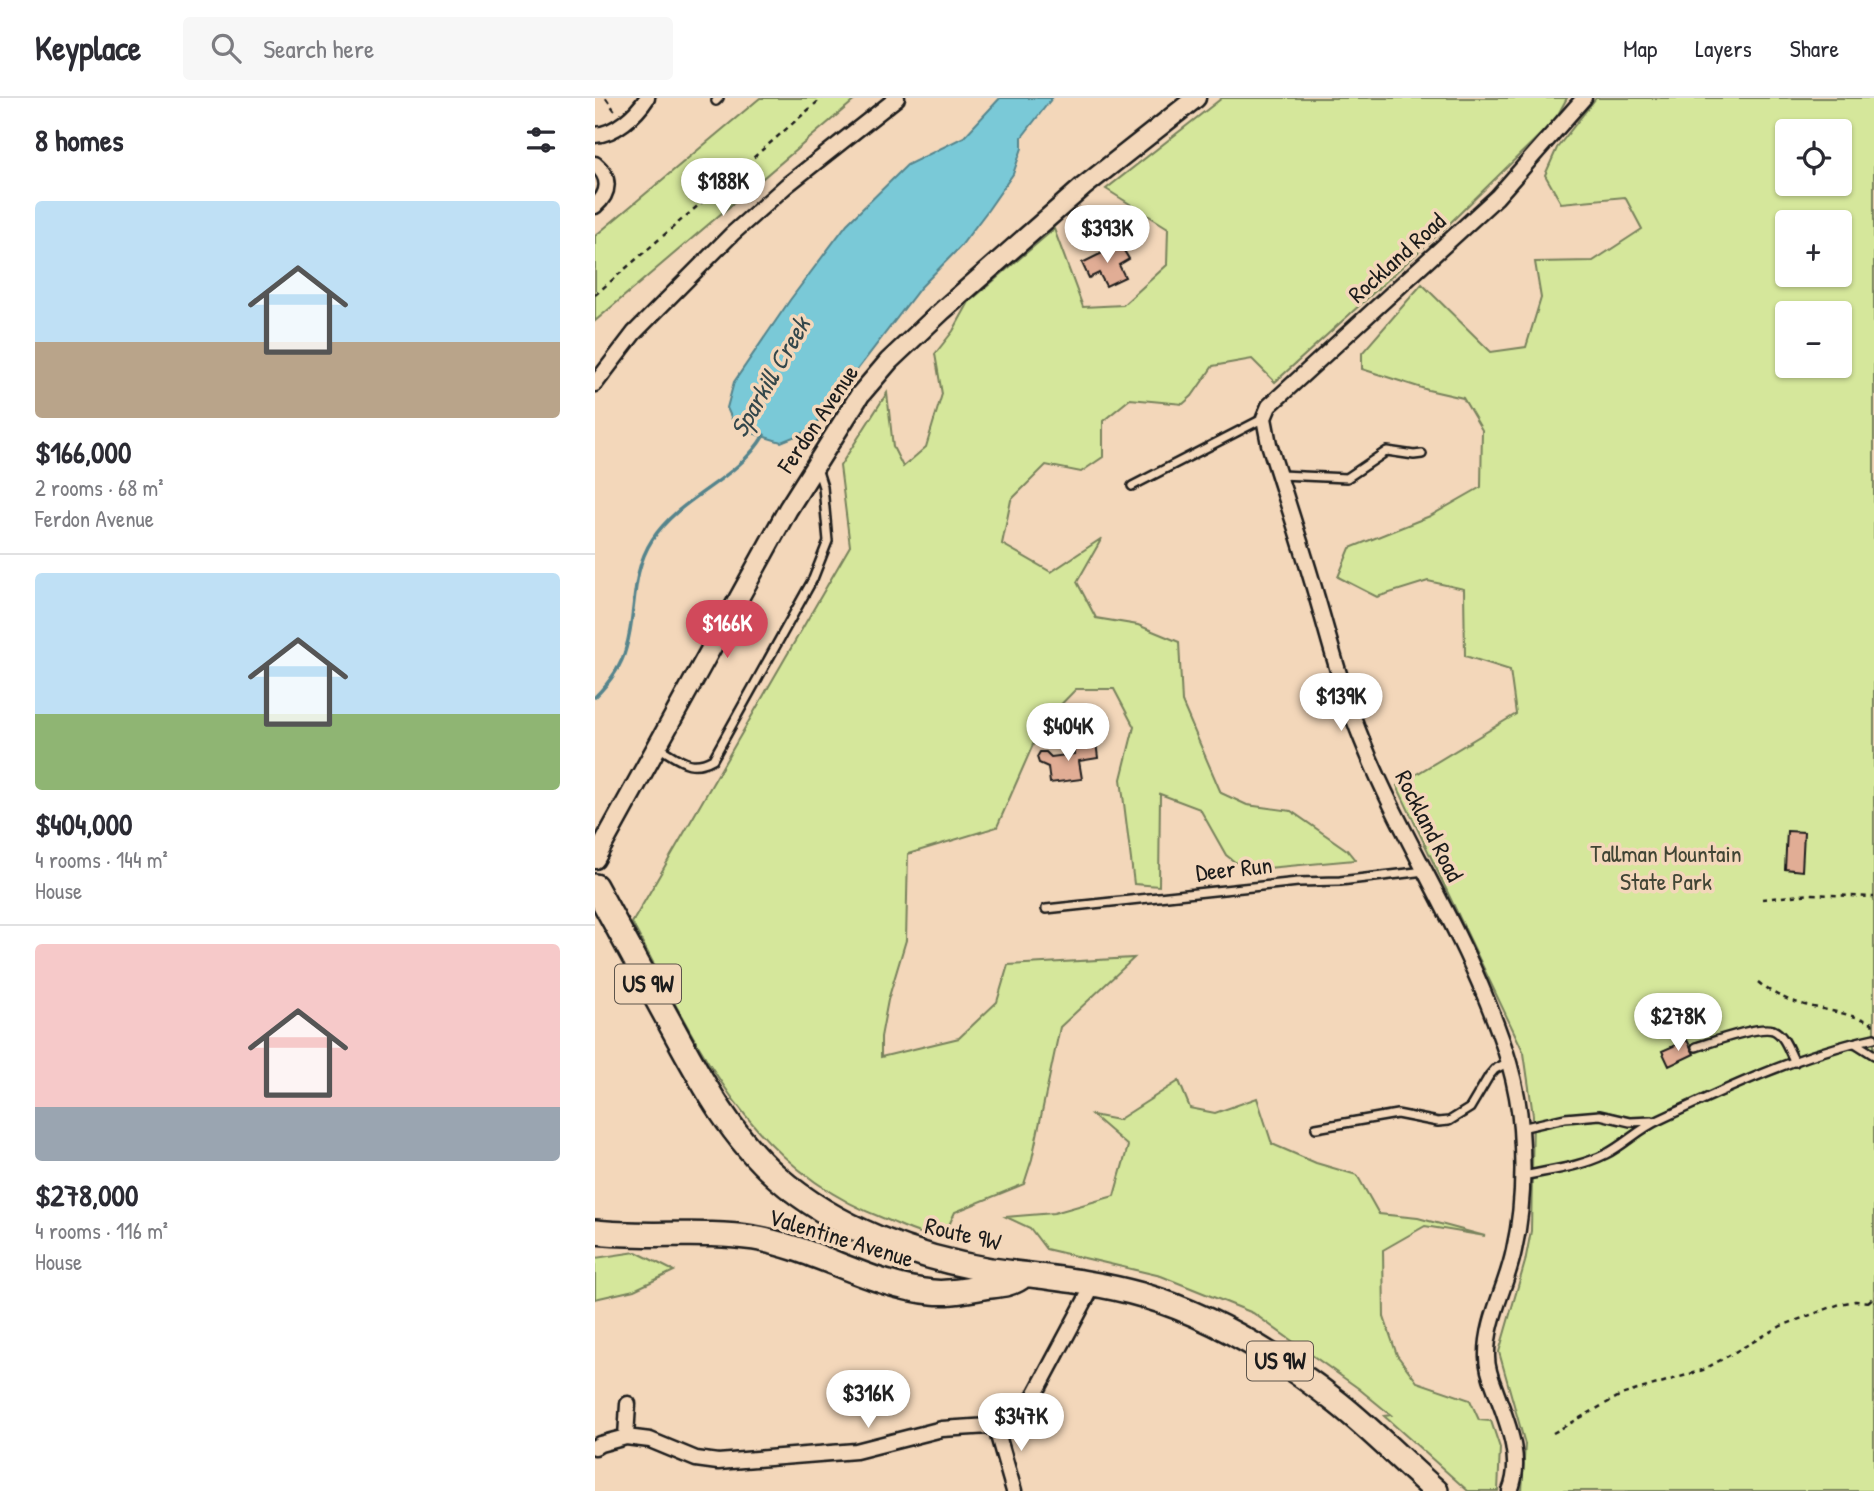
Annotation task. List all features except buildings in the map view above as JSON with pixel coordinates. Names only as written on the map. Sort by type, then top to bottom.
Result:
[{"type":"main road","name":"Route 9W","points":[[595,886],[702,1081],[727,1121],[755,1155],[786,1185],[816,1206],[858,1228],[912,1250],[952,1262],[1094,1284],[1166,1303],[1211,1322],[1268,1354],[1340,1404],[1436,1491]]},
{"type":"main road","name":"Valentine Avenue","points":[[595,1232],[764,1240],[792,1246],[901,1286],[930,1292],[958,1292],[1011,1283],[1024,1273]]},
{"type":"street","points":[[595,135],[610,132],[647,98]]},
{"type":"street","points":[[595,384],[634,333],[716,250],[787,186],[897,98]]},
{"type":"street","name":"Ferdon Avenue","points":[[595,859],[815,464],[860,395],[905,345],[1083,187],[1196,98]]},
{"type":"street","name":"Rockland Road","points":[[1510,1491],[1514,1483],[1510,1429],[1486,1360],[1492,1323],[1514,1251],[1523,1176],[1521,1128],[1510,1062],[1466,948],[1387,796],[1361,739],[1342,684],[1264,418],[1269,406],[1496,197],[1584,98]]},
{"type":"street","points":[[595,164],[604,173],[608,185],[605,195],[595,206]]},
{"type":"street","points":[[595,1447],[626,1437],[650,1440],[696,1459],[718,1462],[856,1451],[942,1429],[1005,1424],[1024,1415],[1094,1284]]},
{"type":"street","points":[[626,1437],[628,1404]]},
{"type":"street","points":[[995,1425],[1014,1491]]},
{"type":"lane","points":[[1132,486],[1264,418]]},
{"type":"lane","points":[[1279,475],[1347,478],[1387,451],[1414,456],[1422,454]]},
{"type":"lane","points":[[657,746],[689,765],[700,766],[713,759],[813,579],[828,541],[822,479],[815,464]]},
{"type":"lane","name":"Deer Run","points":[[1047,909],[1425,871]]},
{"type":"lane","points":[[1696,1047],[1760,1030],[1772,1030],[1783,1039],[1795,1062]]},
{"type":"lane","points":[[1523,1176],[1588,1162],[1609,1153],[1630,1136],[1657,1121],[1795,1062],[1874,1038]]},
{"type":"lane","points":[[1855,1043],[1874,1055]]},
{"type":"lane","points":[[1316,1128],[1397,1114],[1438,1122],[1449,1121],[1470,1108],[1495,1069],[1510,1062]]},
{"type":"lane","points":[[1521,1128],[1565,1118],[1599,1115],[1630,1122],[1657,1121]]},
{"type":"path","points":[[606,98],[611,104]]},
{"type":"path","points":[[595,295],[822,98]]},
{"type":"path","points":[[1762,900],[1811,894],[1874,897]]},
{"type":"path","points":[[1758,982],[1771,993],[1805,1006],[1860,1018],[1872,1023],[1874,1030]]},
{"type":"path","points":[[1553,1433],[1621,1395],[1703,1370],[1781,1326],[1840,1304],[1874,1300]]},
{"type":"green space","points":[[760,98],[857,98],[595,321],[595,236]]},
{"type":"green space","points":[[1222,98],[1567,98],[1555,120],[1447,226],[1275,382],[1252,359],[1213,366],[1192,396],[1183,404],[1130,399],[1103,421],[1103,457],[1081,472],[1046,465],[1011,500],[1002,544],[1051,572],[1102,538],[1077,582],[1096,618],[1138,625],[1179,642],[1182,702],[1221,793],[1247,805],[1291,811],[1347,850],[1355,860],[1245,870],[1226,855],[1200,809],[1160,794],[1159,886],[1134,884],[1121,779],[1134,727],[1114,689],[1076,689],[1042,724],[997,827],[908,854],[906,940],[888,1000],[881,1037],[881,1057],[959,1038],[997,1002],[1008,965],[1134,958],[1060,1027],[1032,1159],[1024,1184],[955,1212],[945,1234],[922,1234],[837,1197],[797,1168],[762,1135],[731,1097],[704,1056],[632,923],[850,546],[840,466],[887,393],[893,447],[903,467],[926,447],[942,394],[935,354],[953,331],[969,302],[1054,229],[1083,307],[1123,305],[1167,265],[1168,228],[1106,189]]},
{"type":"green space","name":"Tallman Mountain State Park","points":[[1596,98],[1874,98],[1874,1491],[1522,1491],[1525,1444],[1499,1352],[1525,1262],[1531,1231],[1533,1115],[1524,1053],[1397,786],[1516,714],[1510,670],[1465,656],[1464,589],[1428,581],[1377,597],[1338,577],[1350,548],[1430,516],[1481,487],[1482,430],[1463,398],[1362,369],[1362,353],[1422,284],[1491,352],[1526,347],[1541,298],[1535,262],[1593,261],[1642,229],[1625,197],[1561,203],[1545,175],[1557,148]]},
{"type":"green space","points":[[1179,1081],[1190,1108],[1215,1113],[1257,1098],[1272,1144],[1316,1163],[1357,1175],[1379,1214],[1418,1218],[1485,1236],[1425,1226],[1383,1250],[1384,1317],[1397,1355],[1417,1382],[1470,1400],[1479,1420],[1491,1421],[1500,1448],[1498,1491],[1468,1491],[1384,1416],[1391,1415],[1253,1313],[1161,1276],[1046,1249],[1030,1228],[1006,1217],[1054,1213],[1114,1196],[1128,1146],[1092,1115],[1118,1120]]},
{"type":"green space","points":[[636,1252],[674,1271],[634,1290],[595,1299],[595,1258]]},
{"type":"water","points":[[1000,98],[1052,98],[1022,137],[1022,148],[1013,174],[960,247],[920,288],[811,430],[781,442],[736,428],[727,408],[734,382],[790,300],[847,224],[907,165],[964,137]]},
{"type":"waterway","name":"Sparkill Creek","points":[[595,697],[614,675],[624,655],[640,566],[652,540],[678,512],[739,465],[764,435]]}]
